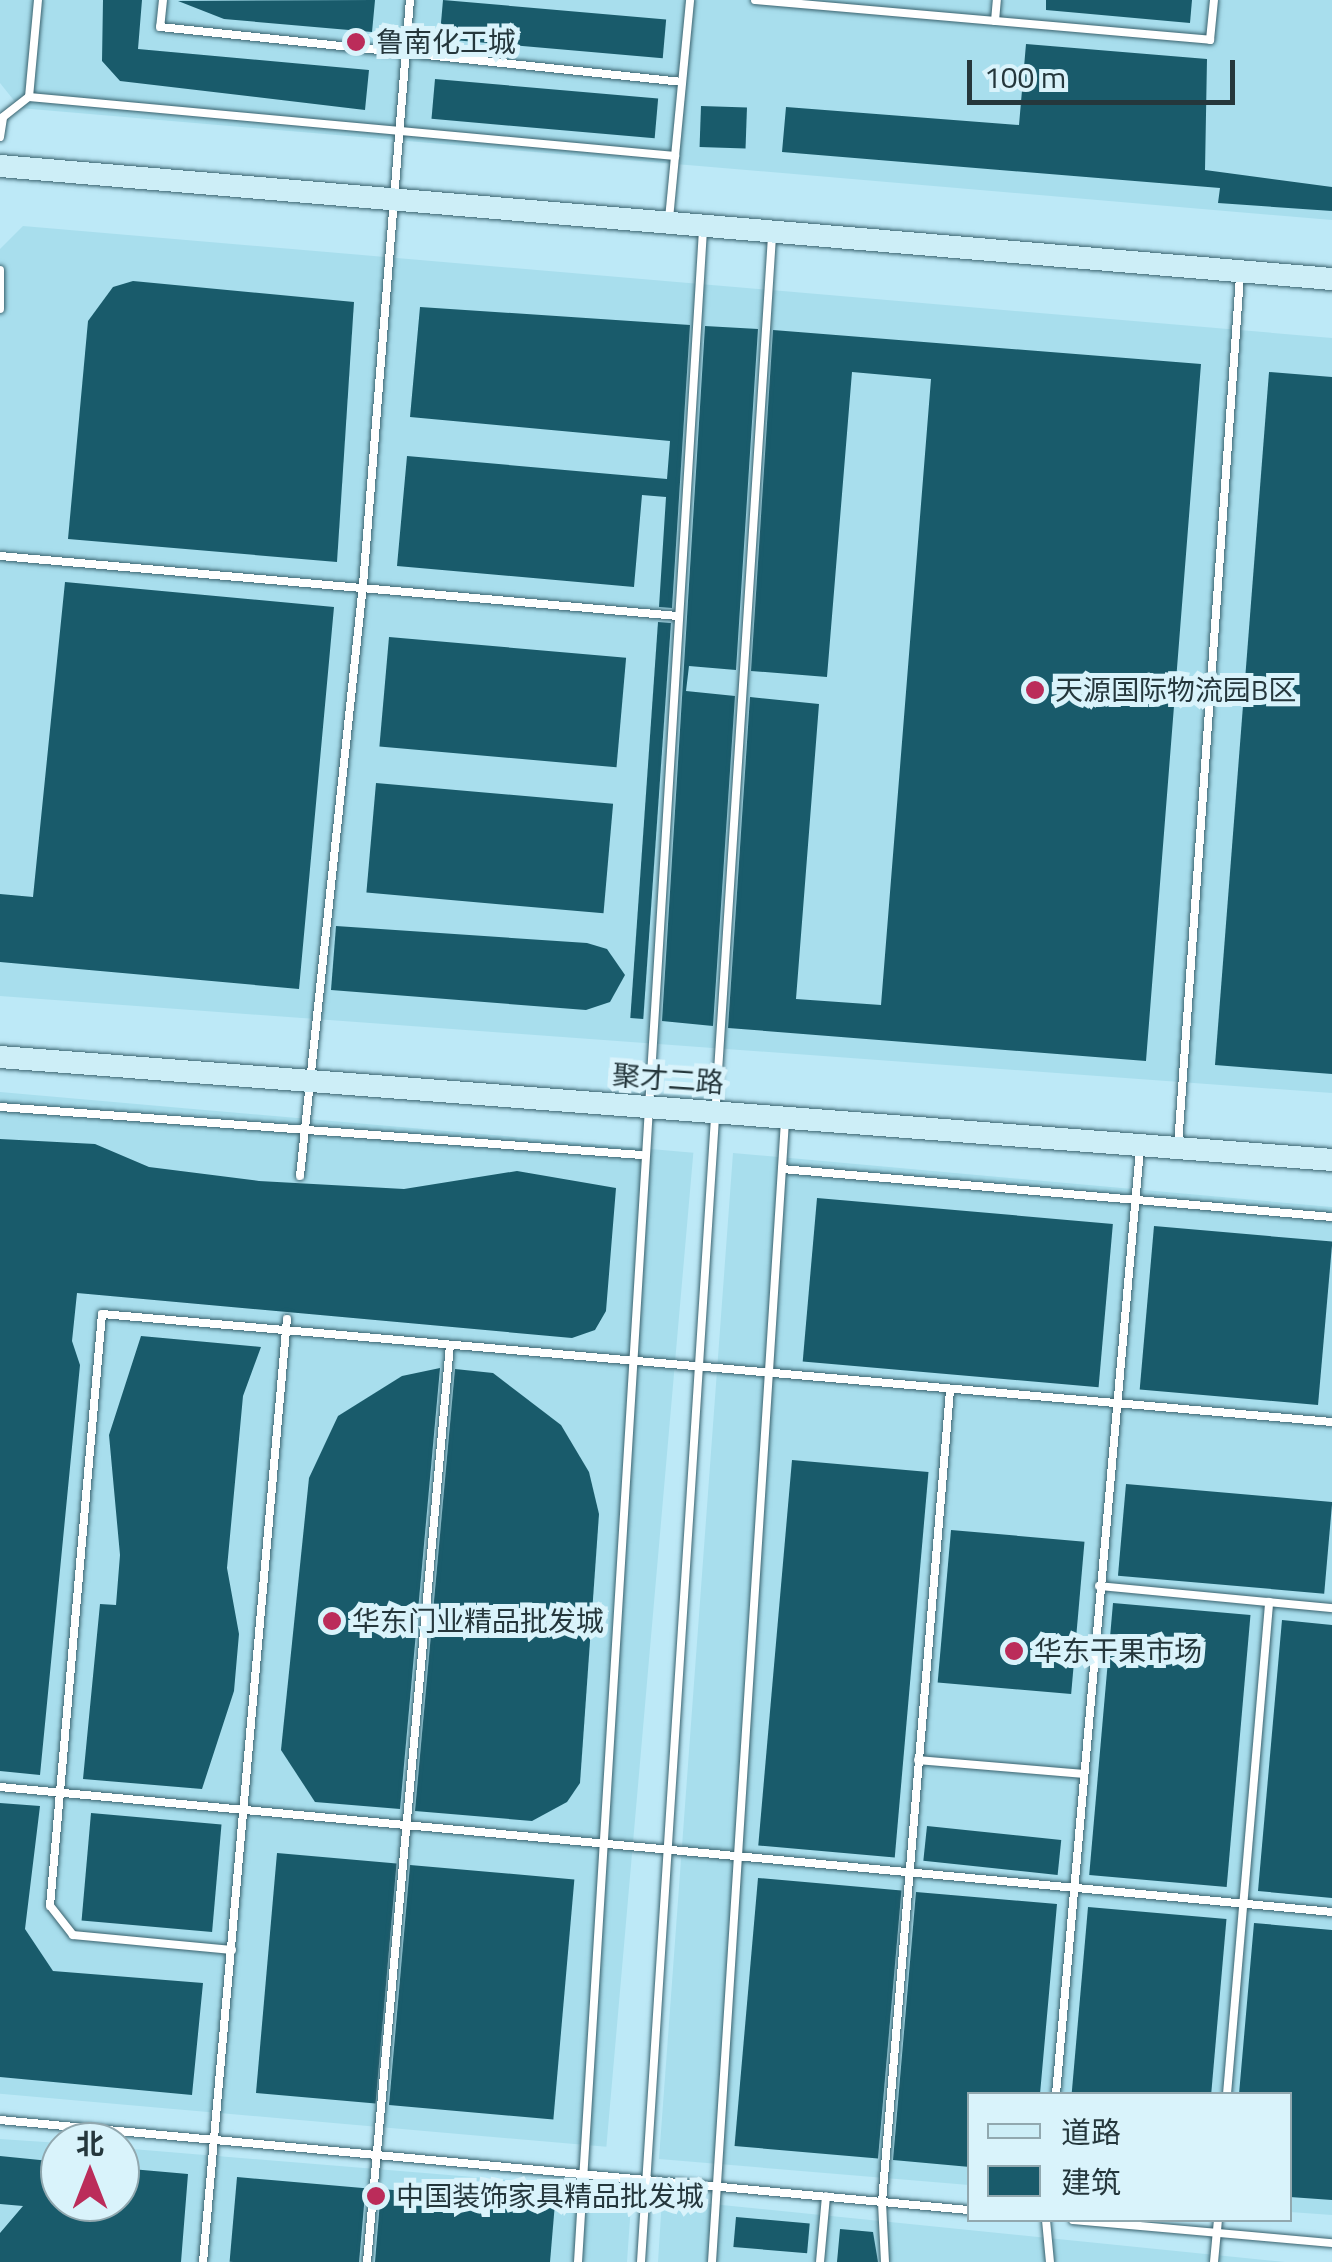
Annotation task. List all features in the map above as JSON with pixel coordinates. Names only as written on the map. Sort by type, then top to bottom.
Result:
[{"type":"street","points":[[0,166],[1332,280]]},
{"type":"street","name":"聚才二路","points":[[0,1058],[1332,1160]]},
{"type":"lane","points":[[29,97],[38,0]]},
{"type":"lane","points":[[163,0],[160,28],[682,82]]},
{"type":"lane","points":[[300,1176],[363,585],[410,0]]},
{"type":"lane","points":[[669,223],[690,0]]},
{"type":"lane","points":[[755,0],[1210,40],[1214,0]]},
{"type":"lane","points":[[995,21],[997,0]]},
{"type":"lane","points":[[0,137],[3,116],[29,97],[675,156]]},
{"type":"lane","points":[[578,2262],[628,1364],[704,226]]},
{"type":"lane","points":[[641,2262],[772,232]]},
{"type":"lane","points":[[0,270],[0,309]]},
{"type":"lane","points":[[1178,1148],[1241,272]]},
{"type":"lane","points":[[0,556],[363,585],[677,616]]},
{"type":"lane","points":[[0,1107],[641,1154]]},
{"type":"lane","points":[[712,2262],[785,1118]]},
{"type":"lane","points":[[1056,2092],[1140,1146]]},
{"type":"lane","points":[[782,1169],[1332,1217]]},
{"type":"lane","points":[[232,1950],[73,1935],[50,1906],[102,1314],[287,1324],[628,1364],[1332,1422]]},
{"type":"lane","points":[[203,2262],[287,1324]]},
{"type":"lane","points":[[367,2262],[450,1345]]},
{"type":"lane","points":[[885,2262],[882,2202],[950,1391]]},
{"type":"lane","points":[[1098,1586],[1332,1608]]},
{"type":"lane","points":[[1227,2092],[1268,1602]]},
{"type":"lane","points":[[918,1760],[1084,1774]]},
{"type":"lane","points":[[0,1787],[1332,1912]]},
{"type":"lane","points":[[0,2120],[967,2210]]},
{"type":"lane","points":[[820,2262],[826,2196]]},
{"type":"lane","points":[[1046,2222],[1050,2262]]},
{"type":"lane","points":[[1096,2222],[1332,2243]]},
{"type":"lane","points":[[1214,2262],[1218,2222]]},
{"type":"shaded area","points":[[0,0],[1332,0],[1332,220],[20,108],[0,83]]},
{"type":"shaded area","points":[[23,226],[1332,338],[1332,1093],[0,996],[0,249]]},
{"type":"shaded area","name":"华东门业精品批发城","points":[[0,1092],[693,1153],[606,2147],[0,2094]]},
{"type":"shaded area","name":"华东干果市场","points":[[733,1153],[1332,1207],[1332,2215],[1292,2212],[1292,2092],[967,2092],[967,2185],[659,2159]]},
{"type":"shaded area","name":"中国装饰家具精品批发城","points":[[0,2139],[40,2142],[40,2222],[140,2222],[140,2150],[632,2190],[627,2262],[0,2262]]},
{"type":"shaded area","points":[[662,2199],[1285,2262],[658,2262]]},
{"type":"building","points":[[103,0],[142,0],[138,49],[369,70],[365,110],[120,81],[102,61]]},
{"type":"building","points":[[375,0],[372,32],[224,19],[178,1]]},
{"type":"building","points":[[443,0],[666,20],[663,58],[440,39]]},
{"type":"building","points":[[1046,0],[1192,0],[1190,23],[1046,10]]},
{"type":"building","points":[[1026,44],[1207,59],[1205,170],[1332,187],[1332,211],[1218,203],[1220,188],[782,152],[786,107],[1019,125]]},
{"type":"building","points":[[435,79],[658,99],[655,138],[432,119]]},
{"type":"building","points":[[701,106],[747,108],[746,149],[700,147]]},
{"type":"building","points":[[133,281],[354,302],[337,562],[68,539],[88,321],[113,287]]},
{"type":"building","points":[[420,307],[690,325],[672,608],[659,607],[666,497],[642,495],[634,587],[397,566],[407,456],[667,479],[670,441],[410,417]]},
{"type":"building","points":[[705,326],[758,329],[736,670],[689,666],[686,691],[735,696],[713,1026],[662,1021]]},
{"type":"building","points":[[773,330],[1201,364],[1146,1061],[728,1028],[750,697],[819,704],[796,999],[881,1005],[931,379],[852,372],[827,677],[751,671]]},
{"type":"building","points":[[1269,372],[1332,377],[1332,1074],[1215,1065]]},
{"type":"building","points":[[65,582],[334,607],[299,989],[0,962],[0,894],[33,897]]},
{"type":"building","points":[[658,622],[671,623],[643,1019],[630,1018]]},
{"type":"building","points":[[389,637],[626,658],[617,767],[379,747]]},
{"type":"building","points":[[376,783],[613,804],[604,913],[366,893]]},
{"type":"building","points":[[336,926],[587,943],[607,949],[625,975],[610,1002],[586,1010],[331,990]]},
{"type":"building","points":[[0,1139],[95,1144],[149,1167],[259,1181],[404,1189],[517,1171],[616,1188],[606,1311],[595,1330],[572,1338],[77,1293],[72,1341],[80,1365],[40,1775],[0,1771]]},
{"type":"building","points":[[817,1198],[1113,1224],[1099,1387],[803,1361]]},
{"type":"building","points":[[1154,1226],[1332,1242],[1318,1405],[1140,1389]]},
{"type":"building","points":[[141,1336],[261,1347],[243,1396],[227,1568],[239,1634],[234,1691],[202,1789],[83,1779],[100,1604],[116,1605],[120,1555],[109,1435]]},
{"type":"building","points":[[440,1368],[400,1809],[315,1802],[281,1750],[309,1478],[338,1416],[402,1376]]},
{"type":"building","points":[[455,1369],[493,1373],[561,1425],[589,1472],[599,1514],[580,1783],[567,1802],[532,1821],[415,1811]]},
{"type":"building","points":[[792,1460],[928,1472],[895,1857],[758,1846]]},
{"type":"building","points":[[1126,1484],[1332,1502],[1324,1594],[1118,1576]]},
{"type":"building","points":[[951,1530],[1084,1542],[1071,1694],[938,1682]]},
{"type":"building","points":[[1113,1603],[1250,1615],[1227,1887],[1089,1875]]},
{"type":"building","points":[[1282,1620],[1332,1625],[1332,1898],[1258,1891]]},
{"type":"building","points":[[0,1803],[40,1806],[25,1929],[53,1971],[203,1983],[192,2095],[0,2077]]},
{"type":"building","points":[[91,1813],[222,1824],[212,1932],[82,1921]]},
{"type":"building","points":[[927,1826],[1061,1840],[1058,1875],[923,1861]]},
{"type":"building","points":[[277,1853],[397,1863],[376,2104],[256,2093]]},
{"type":"building","points":[[410,1865],[574,1879],[553,2119],[389,2105]]},
{"type":"building","points":[[758,1878],[901,1891],[878,2159],[735,2146]]},
{"type":"building","points":[[916,1892],[1057,1904],[1040,2092],[967,2092],[967,2167],[893,2160]]},
{"type":"building","points":[[1088,1907],[1226,1919],[1211,2092],[1072,2092]]},
{"type":"building","points":[[1254,1923],[1332,1930],[1332,2200],[1292,2197],[1292,2092],[1239,2092]]},
{"type":"building","points":[[0,2156],[40,2160],[40,2222],[140,2222],[140,2170],[188,2174],[181,2262],[0,2262],[0,2233],[23,2206],[0,2204]]},
{"type":"building","points":[[237,2177],[366,2188],[359,2262],[230,2262]]},
{"type":"building","points":[[381,2189],[555,2203],[550,2262],[375,2262]]},
{"type":"building","points":[[736,2217],[810,2223],[807,2253],[733,2247]]},
{"type":"building","points":[[840,2229],[873,2232],[878,2262],[837,2262]]},
{"type":"place","name":"鲁南化工城","points":[[356,42]]},
{"type":"place","name":"天源国际物流园B区","points":[[1035,690]]},
{"type":"place","name":"华东门业精品批发城","points":[[332,1621]]},
{"type":"place","name":"华东干果市场","points":[[1014,1651]]},
{"type":"place","name":"中国装饰家具精品批发城","points":[[376,2196]]}]
